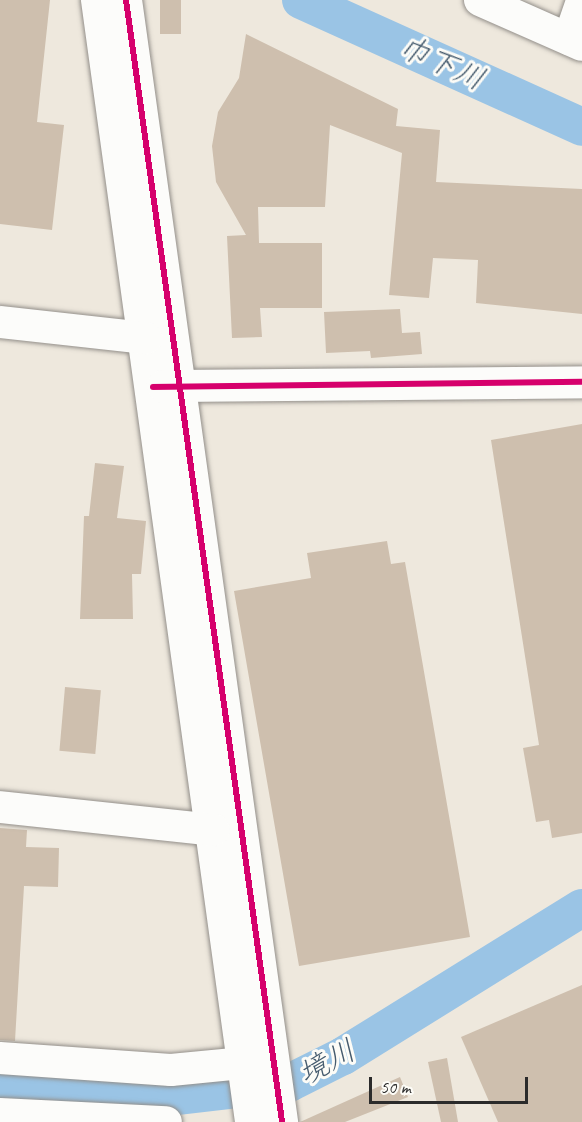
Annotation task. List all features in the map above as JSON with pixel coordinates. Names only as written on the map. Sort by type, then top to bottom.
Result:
[{"type":"street","points":[[97,0],[146,338],[168,386],[275,1058],[282,1121]]},
{"type":"street","points":[[126,0],[214,830],[251,1122]]},
{"type":"street","points":[[480,0],[575,42],[582,1]]},
{"type":"street","points":[[0,322],[146,338]]},
{"type":"street","points":[[168,386],[582,382]]},
{"type":"street","points":[[0,807],[214,830]]},
{"type":"street","points":[[0,1058],[171,1070],[243,1063]]},
{"type":"street","points":[[0,1114],[166,1122]]},
{"type":"building","points":[[0,0],[50,0],[37,122],[64,125],[52,230],[0,224]]},
{"type":"building","points":[[160,0],[181,0],[181,34],[160,34]]},
{"type":"building","points":[[246,34],[398,109],[396,126],[440,130],[436,182],[582,189],[582,314],[476,303],[478,260],[433,258],[429,298],[389,295],[402,153],[330,125],[325,207],[258,207],[259,243],[322,243],[322,308],[260,308],[262,337],[232,338],[227,236],[246,235],[216,182],[212,146],[218,112],[239,78]]},
{"type":"building","points":[[400,309],[402,333],[420,332],[422,354],[371,358],[370,351],[326,353],[324,312]]},
{"type":"building","points":[[582,424],[582,833],[552,838],[549,820],[536,822],[523,748],[539,745],[491,440]]},
{"type":"building","points":[[95,463],[124,466],[117,518],[146,521],[141,574],[132,574],[133,619],[80,619],[84,516],[89,516]]},
{"type":"building","points":[[387,541],[391,564],[405,562],[470,937],[299,966],[234,591],[311,578],[307,553]]},
{"type":"building","points":[[65,687],[101,690],[95,754],[59,751]]},
{"type":"building","points":[[0,828],[27,830],[26,847],[59,848],[58,887],[24,886],[15,1041],[0,1040]]},
{"type":"building","points":[[582,985],[582,1122],[498,1122],[461,1037]]},
{"type":"building","points":[[447,1058],[458,1122],[441,1122],[428,1062]]},
{"type":"building","points":[[400,1077],[408,1097],[345,1122],[300,1122]]},
{"type":"waterway","name":"巾下川","points":[[301,0],[582,127]]},
{"type":"waterway","name":"境川","points":[[0,1086],[170,1097],[289,1083],[343,1056],[582,908]]},
{"type":"cycle path","points":[[126,0],[282,1122]]},
{"type":"cycle path","points":[[153,387],[582,382]]}]
